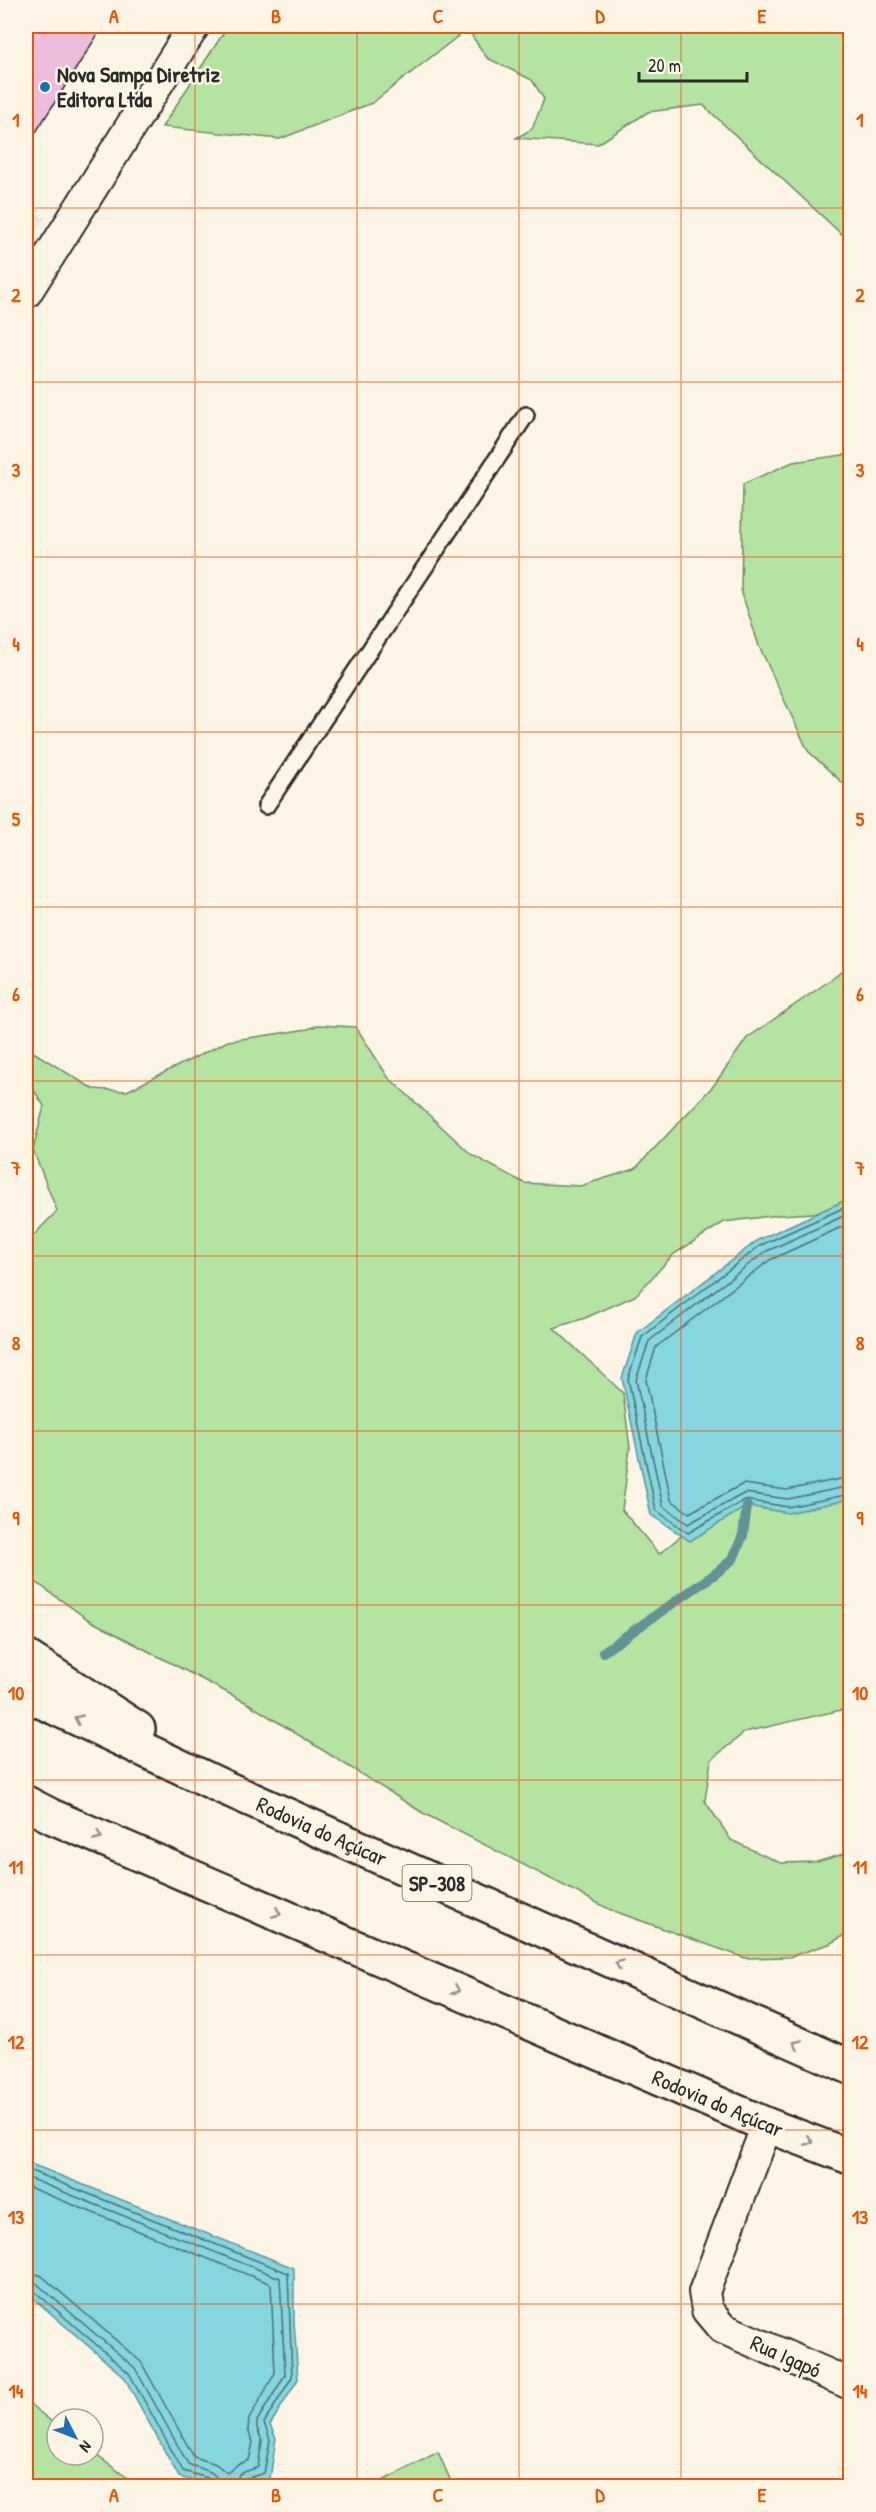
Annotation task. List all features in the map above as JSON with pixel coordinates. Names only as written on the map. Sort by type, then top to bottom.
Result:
[{"type":"highway","points":[[26,1658],[88,1695],[221,1786]]},
{"type":"highway","name":"Rodovia do Açúcar","points":[[26,1694],[221,1786],[850,2067]]},
{"type":"highway","name":"Rodovia do Açúcar","points":[[35,1809],[767,2125],[850,2157]]},
{"type":"street","points":[[26,293],[194,26]]},
{"type":"street","name":"Rua Igapó","points":[[767,2125],[704,2292],[707,2310],[722,2328],[850,2384]]},
{"type":"lane","points":[[266,806],[526,415]]},
{"type":"shaded area","points":[[26,205],[45,218],[26,248]]},
{"type":"green space","points":[[228,26],[471,26],[372,103],[280,139],[162,127]]},
{"type":"green space","points":[[475,26],[850,26],[850,242],[703,105],[648,112],[598,144],[516,138],[532,129],[544,99],[532,80],[487,58],[472,36]]},
{"type":"green space","points":[[850,454],[850,790],[808,751],[759,646],[741,591],[743,484],[793,462]]},
{"type":"green space","points":[[850,963],[850,1211],[779,1215],[724,1222],[674,1254],[635,1296],[585,1318],[554,1328],[623,1393],[630,1448],[622,1510],[659,1554],[704,1517],[759,1500],[850,1480],[850,1708],[745,1732],[711,1760],[705,1801],[731,1840],[780,1863],[817,1862],[850,1852],[850,1932],[829,1944],[789,1957],[745,1958],[611,1910],[423,1813],[249,1704],[89,1620],[26,1575],[26,1243],[57,1211],[33,1150],[44,1106],[26,1078],[26,1050],[30,1050],[93,1089],[127,1091],[228,1041],[308,1029],[318,1025],[356,1027],[388,1077],[472,1155],[524,1183],[580,1186],[635,1169],[714,1085],[747,1038],[832,979]]},
{"type":"green space","points":[[26,2401],[45,2416],[45,2467],[105,2467],[105,2462],[139,2486],[26,2486]]},
{"type":"green space","points":[[438,2452],[453,2486],[373,2486]]},
{"type":"water","points":[[850,1198],[850,1499],[788,1513],[747,1506],[690,1541],[651,1515],[622,1378],[637,1333],[758,1240]]},
{"type":"water","points":[[26,2162],[294,2268],[294,2321],[298,2379],[270,2425],[276,2438],[270,2479],[224,2486],[179,2477],[124,2377],[26,2292]]},
{"type":"building","name":"Nova Sampa Diretriz Editora Ltda","points":[[26,26],[103,26],[26,148]]},
{"type":"waterway","points":[[603,1652],[733,1559],[743,1535],[747,1506]]},
{"type":"place","name":"Nova Sampa Diretriz Editora Ltda","points":[[45,87]]}]
